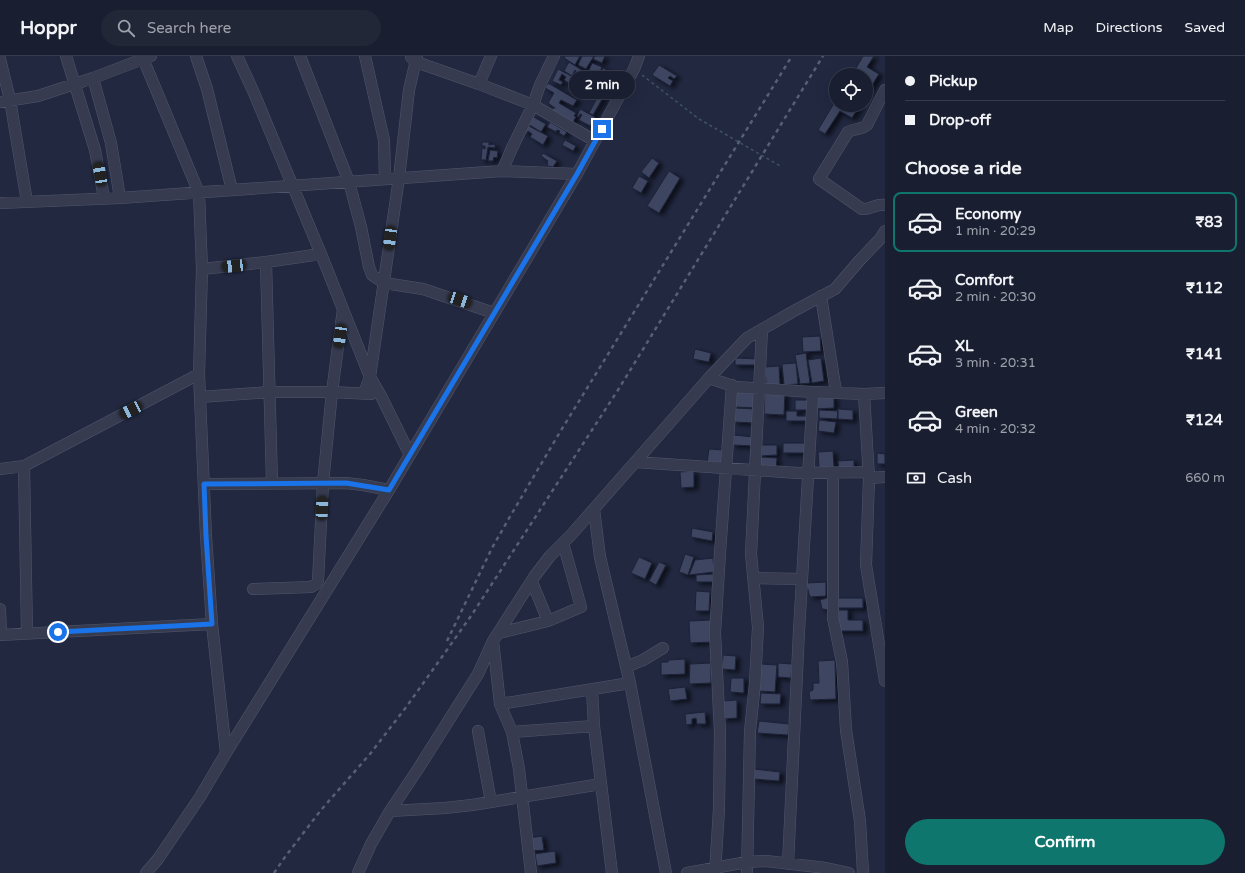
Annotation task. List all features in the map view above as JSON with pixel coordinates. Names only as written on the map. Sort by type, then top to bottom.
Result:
[{"type":"street","points":[[66,56],[96,150],[104,198]]},
{"type":"street","points":[[196,56],[207,89],[232,190]]},
{"type":"street","points":[[237,56],[344,308],[370,377],[410,455]]},
{"type":"street","points":[[300,56],[349,182],[361,227],[369,268],[372,275],[384,283],[423,289],[494,313]]},
{"type":"street","points":[[365,56],[384,140],[385,179]]},
{"type":"street","points":[[479,84],[491,56]]},
{"type":"street","points":[[502,171],[554,56]]},
{"type":"street","points":[[146,873],[158,859],[200,797],[389,490],[577,174],[634,69],[639,56]]},
{"type":"street","points":[[5,101],[38,96],[93,78],[146,57],[199,193],[202,269],[199,374],[206,536],[212,624],[226,753]]},
{"type":"street","points":[[364,393],[370,377],[399,178],[409,90],[415,58],[533,105],[595,141]]},
{"type":"street","points":[[0,59],[5,101],[27,202]]},
{"type":"street","points":[[93,78],[111,143],[120,198]]},
{"type":"street","points":[[885,90],[867,125],[863,128],[848,132],[819,179],[862,209],[867,209],[880,204],[885,205]]},
{"type":"street","points":[[0,203],[199,193],[502,171],[577,174]]},
{"type":"street","points":[[358,873],[371,844],[390,811],[478,674],[496,637],[550,556],[594,509],[709,378],[747,338],[835,289],[859,261],[880,240],[885,231]]},
{"type":"street","points":[[202,269],[321,254]]},
{"type":"street","points":[[266,262],[272,483]]},
{"type":"street","points":[[821,296],[836,392]]},
{"type":"street","points":[[253,589],[311,587],[316,584],[319,575],[323,483],[332,392],[344,308]]},
{"type":"street","points":[[747,868],[750,731],[755,683],[758,627],[751,554],[762,329]]},
{"type":"street","points":[[0,469],[24,466],[199,374]]},
{"type":"street","points":[[709,378],[732,386],[759,389],[864,394],[885,393]]},
{"type":"street","points":[[715,870],[719,810],[720,732],[715,633],[732,386]]},
{"type":"street","points":[[200,397],[270,392],[364,393],[381,396]]},
{"type":"street","points":[[788,864],[813,392]]},
{"type":"street","points":[[864,394],[868,475],[866,565],[885,682]]},
{"type":"street","points":[[635,462],[885,477]]},
{"type":"street","points":[[24,466],[27,634]]},
{"type":"street","points":[[833,473],[833,618],[842,662],[846,730],[860,821],[863,873]]},
{"type":"street","points":[[204,484],[352,483],[389,490]]},
{"type":"street","points":[[594,509],[600,556],[630,683],[666,873]]},
{"type":"street","points":[[496,637],[548,621],[581,607],[563,543]]},
{"type":"street","points":[[753,578],[802,579]]},
{"type":"street","points":[[532,582],[548,621]]},
{"type":"street","points":[[0,609],[1,635],[212,624]]},
{"type":"street","points":[[496,637],[500,704],[512,732],[519,770],[531,873]]},
{"type":"street","points":[[626,667],[643,660],[663,648]]},
{"type":"street","points":[[500,704],[630,683]]},
{"type":"street","points":[[592,690],[594,726],[612,873]]},
{"type":"street","points":[[512,732],[594,726]]},
{"type":"street","points":[[478,732],[491,802]]},
{"type":"street","points":[[390,811],[446,808],[601,784]]},
{"type":"street","points":[[687,873],[747,868],[766,861],[849,873]]},
{"type":"path","points":[[634,69],[699,119],[782,167]]},
{"type":"building","points":[[565,56],[580,56],[575,65],[564,58]]},
{"type":"building","points":[[582,56],[594,56],[586,69],[578,65]]},
{"type":"building","points":[[595,56],[605,56],[602,63],[593,59]]},
{"type":"building","points":[[863,56],[874,56],[867,67],[869,68],[856,68]]},
{"type":"building","points":[[569,62],[585,72],[581,78],[583,79],[582,81],[573,76],[576,71],[575,70],[572,76],[564,71]]},
{"type":"building","points":[[592,63],[602,67],[600,72],[598,71],[599,74],[589,70]]},
{"type":"building","points":[[659,65],[677,76],[674,79],[670,76],[668,78],[673,81],[670,86],[652,75]]},
{"type":"building","points":[[603,68],[620,77],[617,83],[614,81],[612,84],[606,80],[607,77],[602,75],[602,79],[598,77]]},
{"type":"building","points":[[558,69],[583,82],[580,87],[575,86],[578,88],[576,91],[568,87],[570,84],[564,80],[566,77],[562,74],[559,80],[563,82],[561,85],[552,81]]},
{"type":"building","points":[[873,70],[879,74],[873,84]]},
{"type":"building","points":[[603,80],[611,85],[605,95],[590,85],[592,81],[600,86]]},
{"type":"building","points":[[548,83],[577,100],[573,106],[561,100],[559,103],[576,113],[574,116],[576,117],[572,124],[551,111],[555,108],[548,103],[554,93],[545,88]]},
{"type":"building","points":[[599,94],[604,96],[593,115],[589,113]]},
{"type":"building","points":[[580,109],[595,117],[590,126],[579,120],[582,115],[580,114],[579,117],[577,116]]},
{"type":"building","points":[[829,112],[839,112],[825,134],[818,130]]},
{"type":"building","points":[[842,112],[856,112],[852,118]]},
{"type":"building","points":[[532,116],[546,124],[541,132],[528,124]]},
{"type":"building","points":[[550,122],[567,132],[564,136],[559,133],[560,131],[557,130],[556,132],[547,127]]},
{"type":"building","points":[[527,125],[548,136],[543,145],[530,137],[532,134],[528,131],[526,134],[523,133]]},
{"type":"building","points":[[565,140],[576,146],[573,151],[562,145]]},
{"type":"building","points":[[482,142],[489,142],[489,145],[495,144],[495,148],[488,147],[486,160],[481,160],[482,148],[485,149],[485,146],[482,146]]},
{"type":"building","points":[[490,150],[498,151],[497,158],[494,157],[493,161],[488,161]]},
{"type":"building","points":[[543,153],[557,161],[553,167],[547,166],[548,161],[541,156]]},
{"type":"building","points":[[652,158],[659,163],[649,178],[641,172]]},
{"type":"building","points":[[669,171],[680,178],[659,213],[647,206]]},
{"type":"building","points":[[639,176],[648,181],[641,193],[632,188]]},
{"type":"building","points":[[820,336],[821,351],[803,352],[802,337]]},
{"type":"building","points":[[695,349],[711,353],[709,362],[693,359]]},
{"type":"building","points":[[806,353],[810,383],[800,384],[795,355]]},
{"type":"building","points":[[735,358],[759,359],[759,365],[735,365]]},
{"type":"building","points":[[821,358],[824,381],[812,383],[808,360]]},
{"type":"building","points":[[796,363],[798,384],[784,385],[782,364]]},
{"type":"building","points":[[779,366],[780,385],[766,385],[765,367]]},
{"type":"building","points":[[765,391],[785,392],[784,415],[764,414]]},
{"type":"building","points":[[735,392],[756,393],[756,408],[735,407]]},
{"type":"building","points":[[834,396],[834,408],[815,409],[815,397]]},
{"type":"building","points":[[795,400],[809,400],[809,410],[795,410]]},
{"type":"building","points":[[735,408],[756,409],[755,423],[734,422]]},
{"type":"building","points":[[838,409],[853,410],[853,420],[838,419]]},
{"type":"building","points":[[819,410],[838,411],[837,419],[819,418]]},
{"type":"building","points":[[786,411],[797,411],[797,416],[808,416],[808,421],[786,421]]},
{"type":"building","points":[[819,420],[836,422],[834,433],[818,431]]},
{"type":"building","points":[[733,435],[754,437],[754,446],[732,445]]},
{"type":"building","points":[[783,443],[806,443],[806,453],[783,453]]},
{"type":"building","points":[[759,445],[777,445],[777,455],[759,456]]},
{"type":"building","points":[[709,449],[723,450],[722,463],[707,462]]},
{"type":"building","points":[[833,451],[834,467],[819,468],[818,452]]},
{"type":"building","points":[[877,453],[885,454],[885,464],[877,464]]},
{"type":"building","points":[[760,457],[777,458],[776,470],[759,468]]},
{"type":"building","points":[[854,460],[854,470],[839,471],[838,461]]},
{"type":"building","points":[[694,471],[694,487],[681,488],[680,472]]},
{"type":"building","points":[[692,528],[713,532],[712,541],[691,537]]},
{"type":"building","points":[[685,554],[694,557],[688,575],[679,572]]},
{"type":"building","points":[[639,557],[652,563],[645,579],[631,573]]},
{"type":"building","points":[[713,558],[714,572],[689,575],[695,560]]},
{"type":"building","points":[[659,562],[666,565],[656,585],[649,581]]},
{"type":"building","points":[[713,574],[713,582],[696,582],[696,575]]},
{"type":"building","points":[[826,582],[826,596],[810,597],[806,583]]},
{"type":"building","points":[[696,591],[710,592],[709,611],[695,611]]},
{"type":"building","points":[[830,597],[830,610],[822,609],[820,600]]},
{"type":"building","points":[[837,598],[863,598],[863,608],[836,608]]},
{"type":"building","points":[[837,610],[848,610],[848,620],[863,620],[863,631],[837,631]]},
{"type":"building","points":[[712,620],[712,642],[690,643],[689,621]]},
{"type":"building","points":[[723,655],[736,656],[735,670],[722,669]]},
{"type":"building","points":[[685,659],[685,674],[661,675],[661,662]]},
{"type":"building","points":[[835,660],[836,699],[810,700],[809,692],[813,690],[813,683],[819,683],[818,661]]},
{"type":"building","points":[[711,663],[711,683],[689,684],[690,664]]},
{"type":"building","points":[[778,663],[792,664],[791,678],[778,677]]},
{"type":"building","points":[[761,664],[777,665],[775,692],[759,691]]},
{"type":"building","points":[[731,678],[744,678],[744,693],[730,692]]},
{"type":"building","points":[[685,687],[687,699],[670,701],[668,689]]},
{"type":"building","points":[[761,693],[781,694],[780,704],[760,704]]},
{"type":"building","points":[[737,700],[737,718],[723,719],[723,701]]},
{"type":"building","points":[[705,712],[706,724],[697,724],[696,718],[692,719],[692,724],[686,725],[685,714]]},
{"type":"building","points":[[759,721],[789,724],[788,735],[757,733]]},
{"type":"building","points":[[754,769],[780,772],[779,781],[753,779]]},
{"type":"building","points":[[542,836],[544,850],[531,851],[529,838]]},
{"type":"building","points":[[555,851],[556,863],[537,866],[535,854]]},
{"type":"railway","points":[[447,641],[492,548],[508,520],[560,432],[792,56]]},
{"type":"railway","points":[[274,873],[321,810],[370,754],[407,706],[471,616],[618,390],[823,56]]},
{"type":"route","points":[[58,632],[212,624],[204,484],[346,483],[389,490],[577,174],[602,129]]}]
